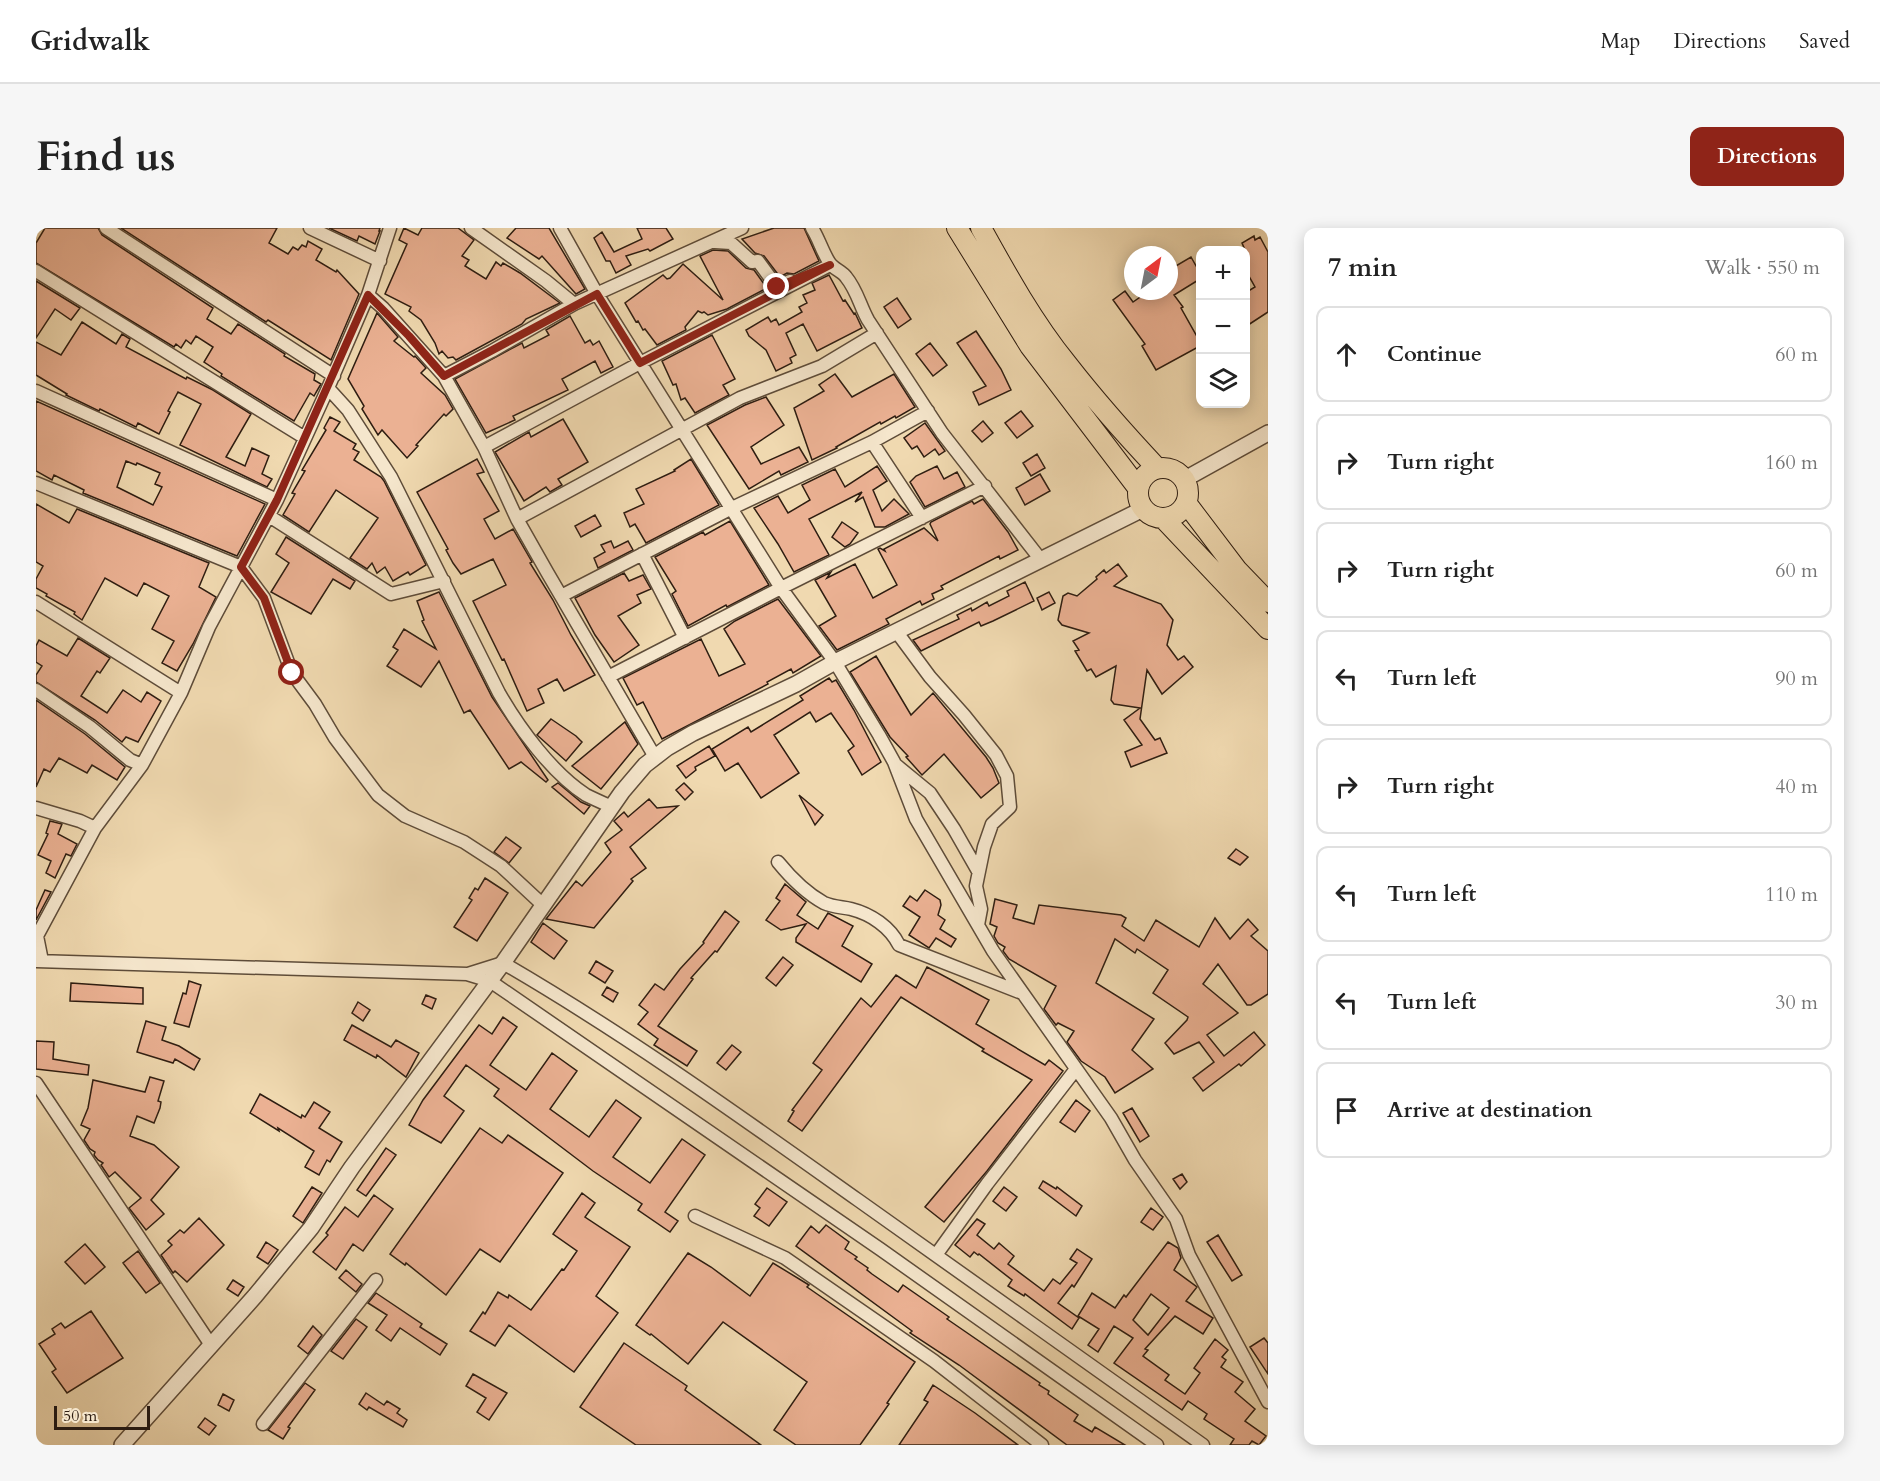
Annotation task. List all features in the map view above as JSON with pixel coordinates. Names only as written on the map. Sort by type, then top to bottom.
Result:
[{"type":"highway","points":[[957,228],[1030,346],[1138,488],[1143,509],[1155,517],[1177,515],[1186,504],[1189,489],[1185,479],[1172,469],[1157,468],[1145,475],[1138,488]]},
{"type":"highway","points":[[981,228],[1024,302],[1066,363],[1118,427],[1157,468]]},
{"type":"highway","points":[[1186,504],[1237,570],[1268,602]]},
{"type":"highway","points":[[1163,518],[1268,629]]},
{"type":"street","points":[[106,228],[334,376]]},
{"type":"street","points":[[310,228],[380,261]]},
{"type":"street","points":[[390,228],[368,295],[277,500],[209,627],[182,693],[142,765],[95,828],[37,936],[39,961],[468,974],[490,981],[871,1242],[1157,1445]]},
{"type":"street","points":[[560,228],[597,294],[680,429],[781,588],[835,662],[895,764],[916,819],[993,951],[1111,1118],[1135,1160],[1176,1219],[1189,1255],[1268,1402]]},
{"type":"street","points":[[444,376],[574,304],[742,228]]},
{"type":"street","points":[[812,228],[830,265],[845,275],[856,291],[860,304],[877,333],[942,433],[1041,560]]},
{"type":"street","points":[[480,230],[574,304]]},
{"type":"street","points":[[710,242],[731,243],[752,262],[758,261],[777,287],[830,265]]},
{"type":"street","points":[[484,447],[830,265]]},
{"type":"street","points":[[36,271],[305,438]]},
{"type":"street","points":[[368,295],[390,315],[444,376],[484,447],[517,519],[655,757]]},
{"type":"street","points":[[517,519],[680,429],[741,398],[822,366],[877,333]]},
{"type":"street","points":[[328,388],[348,410],[391,477],[499,693],[519,728],[558,770],[585,794],[612,807]]},
{"type":"street","points":[[36,391],[277,500]]},
{"type":"street","points":[[561,596],[732,508],[872,442],[928,411]]},
{"type":"street","points":[[1185,479],[1268,432]]},
{"type":"street","points":[[872,442],[922,518]]},
{"type":"street","points":[[36,483],[241,567],[264,598],[292,673],[315,704],[335,738],[378,795],[405,816],[464,842],[501,866],[542,906]]},
{"type":"street","points":[[608,677],[985,486]]},
{"type":"street","points":[[122,1445],[255,1296],[311,1228],[352,1167],[490,981],[612,807],[645,765],[693,733],[796,684],[896,631],[1143,509]]},
{"type":"street","points":[[269,516],[391,594],[444,581]]},
{"type":"street","points":[[642,554],[685,638]]},
{"type":"street","points":[[36,602],[182,693]]},
{"type":"street","points":[[896,631],[930,677],[996,755],[1007,776],[1010,807],[992,824],[978,871],[976,886],[981,909],[978,925]]},
{"type":"street","points":[[36,690],[90,727],[130,760],[142,765]]},
{"type":"street","points":[[895,764],[930,793],[954,828],[978,871]]},
{"type":"street","points":[[36,808],[80,821],[95,828]]},
{"type":"street","points":[[778,862],[804,889],[824,903],[852,909],[880,922],[893,934],[899,945],[1023,994]]},
{"type":"street","points":[[468,974],[503,963],[579,1007],[647,1052],[1203,1445]]},
{"type":"street","points":[[936,1255],[987,1184],[1076,1069]]},
{"type":"street","points":[[36,1083],[211,1345]]},
{"type":"street","points":[[695,1216],[785,1258],[934,1361],[1042,1445]]},
{"type":"street","points":[[263,1424],[376,1280]]},
{"type":"building","points":[[45,228],[98,228],[102,235],[213,308],[207,319],[231,334],[238,324],[315,374],[314,380],[321,384],[314,396],[310,393],[294,421],[221,376],[222,374],[204,362],[213,347],[196,336],[191,344],[186,340],[181,348],[176,344],[174,347],[36,263],[36,243]]},
{"type":"building","points":[[121,228],[277,228],[269,243],[288,254],[293,247],[298,250],[302,245],[306,247],[308,241],[322,249],[316,260],[336,272],[337,270],[359,294],[331,360],[268,320],[266,322]]},
{"type":"building","points":[[329,228],[380,228],[380,231],[375,244],[359,236],[357,241]]},
{"type":"building","points":[[404,228],[418,235],[422,228],[458,228],[474,240],[462,256],[469,260],[465,266],[486,279],[496,262],[501,266],[503,263],[560,303],[526,319],[522,324],[456,360],[453,357],[448,358],[442,351],[439,354],[421,320],[409,311],[411,307],[385,294],[407,244],[399,240]]},
{"type":"building","points":[[516,228],[549,228],[585,289],[576,294],[542,256],[539,259],[507,238]]},
{"type":"building","points":[[637,228],[666,228],[673,239],[650,251],[648,249],[626,256],[631,265],[616,273],[610,261],[606,261],[594,238],[602,232],[614,252],[642,239]]},
{"type":"building","points":[[774,228],[804,228],[819,261],[794,274],[787,273],[780,277],[764,256],[755,253],[742,239]]},
{"type":"building","points":[[1254,236],[1255,240],[1260,237],[1268,252],[1268,312],[1250,324],[1250,290],[1255,287],[1250,278],[1250,246],[1243,246],[1242,243]]},
{"type":"building","points":[[713,250],[728,251],[746,268],[754,270],[767,288],[727,309],[708,315],[698,311],[685,327],[686,330],[657,345],[638,321],[636,322],[625,303],[663,275],[667,279],[670,278],[683,264],[723,300],[700,256]]},
{"type":"building","points":[[1191,257],[1196,266],[1196,281],[1178,293],[1178,265]]},
{"type":"building","points":[[829,275],[843,301],[845,300],[855,313],[862,328],[817,351],[803,324],[786,333],[796,355],[790,358],[792,363],[776,371],[766,350],[749,336],[746,330],[768,317],[771,322],[776,319],[779,325],[802,312],[799,307],[807,303],[803,295],[815,290],[812,283]]},
{"type":"building","points":[[36,281],[80,308],[71,320],[55,309],[36,338]]},
{"type":"building","points":[[1124,292],[1124,300],[1133,302],[1136,300],[1178,300],[1196,335],[1196,348],[1156,370],[1142,346],[1145,344],[1113,300]]},
{"type":"building","points":[[897,298],[911,319],[898,328],[884,307]]},
{"type":"building","points":[[377,313],[398,337],[394,341],[415,356],[426,368],[421,373],[445,395],[453,409],[446,416],[444,414],[407,458],[382,430],[378,435],[362,409],[364,406],[348,379]]},
{"type":"building","points":[[570,316],[585,343],[590,340],[593,345],[599,341],[613,367],[601,373],[595,361],[562,379],[568,390],[513,416],[515,420],[486,433],[455,379],[522,343],[524,348],[549,335],[546,330]]},
{"type":"building","points":[[82,322],[116,344],[122,334],[130,339],[126,347],[186,379],[187,377],[213,390],[251,414],[226,457],[245,466],[252,448],[269,456],[262,474],[272,479],[267,487],[180,445],[201,404],[178,392],[159,434],[138,423],[136,427],[100,409],[99,411],[66,395],[36,375],[36,342],[61,355]]},
{"type":"building","points":[[976,331],[1001,369],[1011,390],[979,405],[973,392],[986,386],[957,343]]},
{"type":"building","points":[[712,335],[735,379],[723,385],[729,395],[695,413],[685,398],[681,400],[676,384],[673,385],[662,361]]},
{"type":"building","points":[[930,343],[947,365],[933,376],[916,354]]},
{"type":"building","points":[[835,374],[852,397],[894,374],[915,407],[896,418],[895,416],[881,424],[880,422],[812,460],[794,408],[824,391],[819,385]]},
{"type":"building","points":[[766,397],[784,425],[751,447],[761,464],[799,447],[808,462],[781,475],[779,471],[749,489],[707,425]]},
{"type":"building","points":[[36,401],[265,504],[237,556],[83,493],[84,490],[54,475],[52,480],[36,471]],"holes":[[[126,461],[136,465],[137,463],[160,473],[155,484],[162,487],[153,505],[117,487]]]},
{"type":"building","points":[[1021,411],[1033,426],[1017,438],[1005,423]]},
{"type":"building","points":[[330,417],[340,422],[334,431],[356,444],[353,449],[359,452],[354,460],[384,481],[426,565],[410,575],[408,572],[393,581],[385,567],[377,573],[372,563],[367,569],[350,558],[378,518],[336,490],[309,532],[283,515],[305,471],[302,470],[326,430],[324,428]]},
{"type":"building","points":[[563,419],[588,462],[558,479],[562,485],[550,492],[546,487],[524,501],[495,452],[529,432],[531,437]]},
{"type":"building","points":[[983,421],[993,433],[982,442],[972,431]]},
{"type":"building","points":[[925,423],[945,451],[939,455],[935,449],[924,457],[917,446],[912,449],[904,438]]},
{"type":"building","points":[[1037,454],[1045,468],[1031,476],[1023,463]]},
{"type":"building","points":[[477,459],[484,472],[477,474],[499,511],[484,519],[495,539],[513,529],[532,562],[530,563],[595,675],[564,691],[557,679],[538,689],[544,703],[527,711],[504,659],[502,660],[473,601],[506,585],[493,559],[461,574],[446,550],[448,549],[417,492]]},
{"type":"building","points":[[691,459],[719,505],[646,543],[635,524],[630,527],[624,513],[644,504],[636,489],[675,471]]},
{"type":"building","points":[[877,466],[887,481],[873,490],[882,511],[894,499],[909,514],[885,527],[875,527],[863,497],[855,502],[862,492],[809,519],[829,555],[794,572],[754,508],[778,496],[788,513],[810,500],[802,485],[835,469],[845,487]]},
{"type":"building","points":[[937,466],[944,479],[957,472],[965,487],[925,507],[910,482],[916,476]]},
{"type":"building","points":[[1040,474],[1050,491],[1025,505],[1016,488]]},
{"type":"building","points":[[983,499],[1008,532],[1018,550],[1000,559],[999,556],[941,586],[943,589],[932,594],[934,599],[922,605],[920,601],[886,619],[889,624],[837,650],[819,626],[836,616],[815,580],[831,572],[827,578],[855,564],[873,598],[897,585],[878,549],[885,551],[884,549],[924,528],[938,541],[931,522],[972,501],[974,504]]},
{"type":"building","points":[[36,504],[69,523],[77,509],[209,563],[199,587],[216,597],[177,671],[162,663],[174,641],[152,629],[169,596],[144,583],[137,596],[105,578],[82,620],[74,614],[75,612],[36,588],[36,579],[43,566],[36,562]]},
{"type":"building","points":[[595,515],[601,526],[581,537],[575,526]]},
{"type":"building","points":[[730,521],[769,585],[688,626],[672,594],[676,591],[655,557],[703,532],[705,535]]},
{"type":"building","points":[[842,522],[858,533],[845,547],[832,537]]},
{"type":"building","points":[[286,537],[355,581],[350,589],[333,579],[311,614],[271,592],[289,563],[276,554]]},
{"type":"building","points":[[611,541],[614,548],[628,541],[633,550],[598,568],[594,558],[605,552],[601,545]]},
{"type":"building","points":[[1118,564],[1127,576],[1114,586],[1161,604],[1173,620],[1167,645],[1178,660],[1184,656],[1193,667],[1162,694],[1147,670],[1140,719],[1155,740],[1160,738],[1167,753],[1131,767],[1125,752],[1142,745],[1124,720],[1140,708],[1114,704],[1111,700],[1116,666],[1096,677],[1091,669],[1087,671],[1075,651],[1079,650],[1073,641],[1089,633],[1062,625],[1058,620],[1063,596],[1068,593],[1077,596],[1104,570],[1106,573]]},
{"type":"building","points":[[624,573],[629,581],[643,575],[651,589],[637,595],[641,603],[618,616],[639,645],[614,662],[595,635],[575,598]]},
{"type":"building","points":[[1025,582],[1034,601],[981,626],[979,622],[921,651],[913,640],[959,619],[957,615],[971,608],[972,611],[987,602],[989,606],[1009,596],[1007,591]]},
{"type":"building","points":[[439,592],[492,697],[548,780],[546,782],[521,762],[509,769],[470,710],[464,713],[439,661],[421,687],[387,666],[398,650],[393,647],[404,629],[436,649],[422,621],[424,620],[417,601]]},
{"type":"building","points":[[1049,592],[1055,603],[1042,610],[1037,598]]},
{"type":"building","points":[[778,599],[821,656],[793,673],[791,669],[767,682],[768,684],[662,739],[643,702],[637,705],[623,678],[701,639],[719,676],[745,664],[724,629]]},
{"type":"building","points":[[78,638],[110,658],[100,673],[97,671],[81,696],[107,713],[123,690],[141,702],[147,692],[161,701],[138,742],[126,737],[122,742],[95,720],[36,682],[36,675],[42,666],[36,662],[36,646],[39,640],[67,656]]},
{"type":"building","points":[[876,656],[911,715],[933,693],[986,757],[999,783],[981,798],[944,754],[922,775],[890,737],[850,672]]},
{"type":"building","points":[[829,678],[832,682],[836,680],[881,762],[862,775],[848,751],[854,746],[831,713],[816,722],[810,712],[774,735],[799,773],[761,798],[738,763],[725,771],[712,749],[748,727],[751,732],[803,700],[800,696]]},
{"type":"building","points":[[36,700],[85,734],[125,767],[117,780],[92,765],[87,773],[59,758],[50,772],[44,769],[36,787]]},
{"type":"building","points":[[551,719],[582,742],[566,761],[537,735]]},
{"type":"building","points":[[625,722],[638,744],[601,789],[572,766]]},
{"type":"building","points":[[709,746],[715,756],[695,767],[696,770],[686,778],[677,766]]},
{"type":"building","points":[[558,783],[581,802],[590,806],[584,814],[552,787]]},
{"type":"building","points":[[684,783],[693,792],[685,800],[676,790]]},
{"type":"building","points":[[799,795],[823,815],[815,825]]},
{"type":"building","points":[[649,799],[657,808],[678,806],[630,847],[646,868],[631,879],[633,881],[594,928],[546,919],[576,881],[582,886],[611,852],[605,843],[622,830],[614,821],[624,812],[628,817]]},
{"type":"building","points":[[50,821],[62,824],[58,834],[77,844],[71,856],[66,854],[55,878],[46,873],[51,861],[38,855],[48,834],[46,833]]},
{"type":"building","points":[[506,837],[521,848],[509,863],[494,852]]},
{"type":"building","points":[[1236,849],[1248,857],[1240,865],[1228,858]]},
{"type":"building","points":[[485,878],[508,893],[477,941],[454,927],[472,900],[469,898],[475,888],[478,890]]},
{"type":"building","points":[[785,884],[806,902],[797,915],[818,929],[828,913],[853,926],[842,946],[872,964],[861,982],[796,942],[796,938],[806,924],[781,930],[766,920],[780,901],[776,898]]},
{"type":"building","points":[[45,890],[51,892],[36,920],[36,910]]},
{"type":"building","points":[[925,890],[940,900],[938,915],[945,920],[940,929],[956,939],[951,947],[936,938],[929,948],[909,935],[920,917],[903,906],[910,896],[917,901]]},
{"type":"building","points":[[995,899],[1017,905],[1013,918],[1034,924],[1039,905],[1121,915],[1126,918],[1122,926],[1144,941],[1156,920],[1199,947],[1215,918],[1230,939],[1248,919],[1258,930],[1251,936],[1268,951],[1268,994],[1251,1005],[1247,1005],[1218,964],[1203,984],[1238,1013],[1207,1035],[1224,1056],[1254,1032],[1265,1045],[1241,1066],[1239,1064],[1203,1091],[1193,1078],[1214,1062],[1199,1042],[1174,1054],[1165,1043],[1188,1017],[1153,993],[1168,970],[1137,949],[1135,953],[1115,939],[1096,983],[1154,1019],[1132,1050],[1153,1069],[1115,1093],[1105,1077],[1081,1061],[1067,1042],[1074,1031],[1058,1023],[1056,1025],[1044,1009],[1056,986],[1009,959],[1003,951],[1005,947],[998,943],[994,936],[997,927],[990,924]]},
{"type":"building","points":[[725,911],[739,922],[717,952],[715,951],[691,978],[693,979],[658,1026],[697,1051],[687,1066],[654,1045],[658,1039],[638,1024],[648,1012],[639,1005],[655,984],[664,990],[704,943]]},
{"type":"building","points":[[543,923],[567,941],[554,959],[531,942]]},
{"type":"building","points":[[783,957],[793,965],[776,986],[766,978]]},
{"type":"building","points":[[596,961],[613,971],[605,983],[589,973]]},
{"type":"building","points":[[927,967],[989,1000],[976,1024],[1045,1065],[1049,1060],[1063,1071],[987,1171],[944,1222],[925,1207],[1032,1080],[982,1051],[984,1049],[901,997],[802,1131],[788,1121],[794,1111],[792,1110],[822,1070],[813,1063],[861,998],[871,1007],[896,975],[916,988]]},
{"type":"building","points":[[189,981],[201,985],[189,1027],[174,1023]]},
{"type":"building","points":[[71,983],[143,988],[143,1004],[70,1001]]},
{"type":"building","points":[[607,987],[618,993],[613,1002],[602,995]]},
{"type":"building","points":[[426,995],[436,999],[432,1009],[422,1004]]},
{"type":"building","points":[[358,1002],[370,1010],[363,1021],[352,1013]]},
{"type":"building","points":[[503,1017],[517,1027],[490,1065],[526,1090],[552,1053],[577,1071],[550,1109],[589,1137],[616,1100],[641,1118],[613,1157],[650,1183],[682,1139],[705,1155],[665,1212],[678,1221],[670,1232],[638,1210],[642,1204],[593,1171],[494,1096],[499,1089],[466,1065],[444,1096],[464,1111],[441,1143],[409,1125],[423,1100],[479,1025],[492,1034]]},
{"type":"building","points":[[146,1021],[166,1027],[162,1040],[179,1046],[200,1059],[194,1070],[175,1059],[173,1063],[137,1052]]},
{"type":"building","points":[[352,1025],[391,1047],[396,1040],[419,1053],[406,1077],[377,1055],[376,1058],[344,1040]]},
{"type":"building","points":[[36,1041],[54,1042],[53,1059],[89,1065],[88,1075],[36,1069]]},
{"type":"building","points":[[732,1045],[741,1052],[726,1070],[717,1063]]},
{"type":"building","points":[[150,1077],[164,1081],[158,1101],[161,1102],[160,1108],[154,1123],[137,1116],[130,1136],[154,1145],[179,1167],[151,1200],[164,1214],[146,1230],[129,1208],[141,1198],[115,1172],[109,1177],[101,1165],[103,1163],[98,1160],[94,1155],[95,1152],[84,1140],[90,1129],[81,1125],[88,1108],[93,1080],[145,1092]]},
{"type":"building","points":[[260,1094],[301,1118],[302,1115],[305,1117],[314,1102],[330,1112],[319,1128],[342,1142],[330,1162],[327,1160],[319,1175],[305,1167],[314,1151],[250,1113]]},
{"type":"building","points":[[1076,1100],[1090,1111],[1075,1132],[1060,1122]]},
{"type":"building","points":[[1132,1108],[1149,1136],[1140,1142],[1123,1113]]},
{"type":"building","points":[[480,1128],[502,1143],[508,1135],[563,1173],[500,1262],[480,1249],[446,1295],[406,1263],[405,1265],[390,1254]]},
{"type":"building","points":[[386,1148],[396,1155],[366,1196],[357,1190]]},
{"type":"building","points":[[1182,1174],[1187,1182],[1180,1189],[1173,1179]]},
{"type":"building","points":[[1043,1181],[1056,1189],[1057,1187],[1082,1206],[1076,1216],[1039,1188]]},
{"type":"building","points":[[312,1187],[322,1193],[303,1223],[293,1216]]},
{"type":"building","points":[[1004,1187],[1017,1197],[1006,1211],[993,1201]]},
{"type":"building","points":[[767,1188],[787,1202],[769,1226],[754,1216],[760,1208],[755,1204]]},
{"type":"building","points":[[582,1193],[595,1203],[585,1217],[630,1247],[596,1296],[618,1313],[574,1372],[509,1325],[495,1346],[470,1331],[483,1312],[485,1314],[498,1292],[508,1298],[509,1295],[531,1310],[562,1269],[564,1270],[577,1251],[553,1234]]},
{"type":"building","points":[[374,1195],[393,1209],[363,1251],[353,1244],[336,1270],[313,1252],[328,1235],[326,1233],[345,1207],[358,1217]]},
{"type":"building","points":[[1151,1208],[1163,1217],[1153,1230],[1141,1222]]},
{"type":"building","points":[[199,1218],[224,1245],[187,1282],[175,1271],[173,1273],[161,1255],[172,1245],[168,1241],[180,1230],[184,1233]]},
{"type":"building","points":[[977,1219],[985,1224],[977,1235],[994,1249],[999,1243],[1014,1256],[1008,1264],[1044,1291],[1053,1279],[1060,1284],[1077,1263],[1070,1259],[1077,1249],[1092,1259],[1074,1287],[1072,1285],[1058,1303],[1079,1318],[1072,1329],[1025,1294],[1024,1296],[1008,1286],[1012,1280],[979,1254],[974,1252],[970,1257],[955,1245]]},
{"type":"building","points":[[826,1225],[849,1242],[845,1249],[857,1257],[855,1259],[868,1268],[867,1270],[872,1274],[898,1292],[903,1285],[949,1317],[947,1319],[1040,1383],[1039,1385],[1049,1391],[1048,1394],[1078,1415],[1074,1421],[1092,1432],[1095,1427],[1125,1445],[1067,1445],[959,1365],[910,1333],[912,1331],[796,1246],[811,1226],[819,1233]]},
{"type":"building","points":[[1218,1235],[1242,1275],[1232,1281],[1207,1242]]},
{"type":"building","points":[[266,1242],[278,1250],[268,1264],[257,1257]]},
{"type":"building","points":[[1168,1242],[1178,1248],[1181,1258],[1174,1270],[1197,1287],[1186,1301],[1213,1318],[1203,1334],[1175,1316],[1145,1349],[1148,1350],[1143,1356],[1169,1375],[1165,1380],[1185,1394],[1200,1373],[1194,1368],[1215,1339],[1228,1350],[1222,1357],[1226,1360],[1221,1367],[1243,1382],[1235,1392],[1255,1409],[1245,1421],[1266,1436],[1259,1445],[1252,1441],[1249,1445],[1230,1445],[1234,1439],[1204,1419],[1207,1414],[1188,1401],[1182,1410],[1114,1363],[1133,1338],[1114,1326],[1098,1352],[1088,1345],[1099,1329],[1078,1316],[1092,1293],[1115,1308],[1124,1295],[1126,1297]],"holes":[[[1151,1294],[1169,1308],[1148,1335],[1133,1320]]]},
{"type":"building","points":[[85,1244],[105,1267],[85,1284],[65,1262]]},
{"type":"building","points":[[138,1251],[160,1283],[146,1293],[123,1263]]},
{"type":"building","points":[[688,1253],[750,1296],[773,1263],[809,1285],[807,1287],[915,1362],[860,1445],[796,1445],[774,1430],[807,1382],[723,1322],[688,1364],[651,1334],[636,1325]]},
{"type":"building","points":[[346,1270],[362,1284],[356,1292],[339,1278]]},
{"type":"building","points":[[233,1280],[244,1287],[238,1296],[227,1289]]},
{"type":"building","points":[[376,1293],[422,1324],[420,1327],[447,1344],[440,1355],[400,1328],[391,1341],[376,1330],[387,1315],[368,1303]]},
{"type":"building","points":[[91,1311],[123,1358],[67,1393],[52,1372],[56,1369],[39,1344],[55,1334],[52,1329],[61,1323],[65,1328]]},
{"type":"building","points":[[356,1319],[367,1327],[343,1359],[331,1351]]},
{"type":"building","points":[[313,1326],[322,1335],[308,1354],[298,1346]]},
{"type":"building","points":[[1264,1338],[1268,1343],[1268,1374],[1250,1347]]},
{"type":"building","points":[[624,1343],[687,1386],[685,1390],[761,1445],[636,1445],[580,1407]]},
{"type":"building","points":[[473,1374],[507,1393],[489,1420],[477,1412],[486,1398],[466,1386]]},
{"type":"building","points":[[305,1383],[315,1390],[288,1427],[290,1428],[283,1439],[268,1430]]},
{"type":"building","points":[[933,1385],[1018,1445],[899,1445],[928,1402],[924,1400]]},
{"type":"building","points":[[366,1393],[384,1405],[387,1401],[400,1409],[397,1413],[407,1420],[403,1427],[369,1407],[367,1410],[359,1404]]},
{"type":"building","points":[[223,1394],[234,1400],[229,1411],[218,1405]]},
{"type":"building","points":[[205,1418],[216,1426],[209,1435],[198,1427]]},
{"type":"route","points":[[292,673],[264,598],[241,567],[277,500],[368,295],[383,308],[444,376],[574,304],[597,294],[640,363],[830,265],[777,287]]}]
